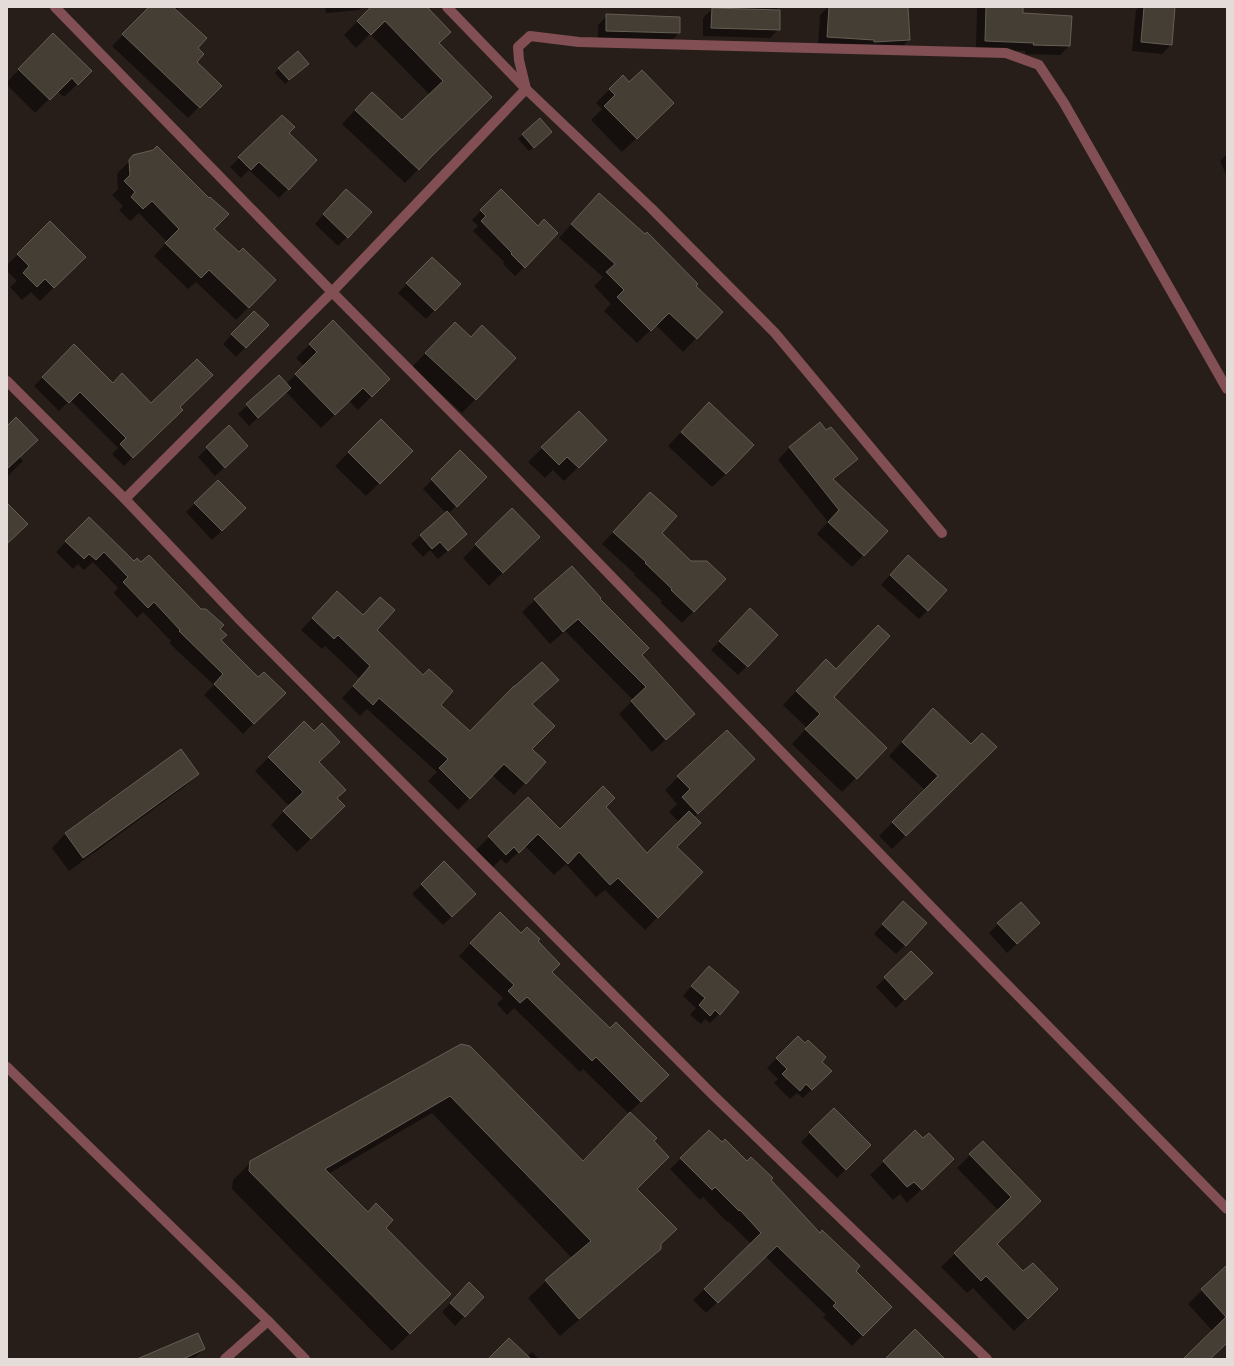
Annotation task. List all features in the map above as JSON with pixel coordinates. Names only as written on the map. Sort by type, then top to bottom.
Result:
[{"type":"street","points":[[55,7],[332,292],[491,452],[942,918],[1227,1209]]},
{"type":"street","points":[[447,7],[526,89],[651,208],[775,333],[942,533]]},
{"type":"street","points":[[526,89],[519,60],[518,47],[530,36],[579,42],[1006,53],[1039,65],[1064,103],[1227,389]]},
{"type":"street","points":[[125,499],[332,292],[526,89]]},
{"type":"street","points":[[7,382],[125,499],[241,621],[707,1090],[987,1359]]},
{"type":"street","points":[[7,1067],[268,1321],[305,1359]]},
{"type":"street","points":[[225,1359],[268,1321]]},
{"type":"building","points":[[149,7],[173,7],[207,38],[198,48],[204,54],[197,62],[222,86],[200,108],[122,34]]},
{"type":"building","points":[[371,7],[427,7],[451,32],[439,43],[492,97],[419,170],[355,110],[372,92],[402,120],[443,81],[385,21],[371,35],[357,21]]},
{"type":"building","points":[[829,7],[908,7],[910,40],[874,42],[874,40],[827,37]]},
{"type":"building","points":[[986,7],[1023,7],[1023,13],[1072,16],[1070,46],[985,41]]},
{"type":"building","points":[[1144,7],[1175,7],[1172,45],[1141,42]]},
{"type":"building","points":[[712,8],[780,10],[780,30],[711,28]]},
{"type":"building","points":[[606,14],[680,17],[680,33],[606,31]]},
{"type":"building","points":[[53,33],[92,71],[78,85],[72,78],[50,100],[18,69]]},
{"type":"building","points":[[298,51],[309,64],[289,80],[278,68]]},
{"type":"building","points":[[642,70],[674,103],[637,139],[604,106],[615,95],[609,89],[623,75],[629,82]]},
{"type":"building","points":[[282,115],[295,127],[289,133],[317,160],[289,190],[259,162],[251,170],[238,157]]},
{"type":"building","points":[[540,118],[552,132],[534,148],[522,134]]},
{"type":"building","points":[[157,146],[209,198],[210,197],[229,214],[214,229],[239,252],[243,248],[276,280],[249,308],[209,270],[201,278],[165,243],[179,229],[152,201],[143,209],[131,197],[135,192],[124,181],[130,175],[129,160],[133,155],[153,150]]},
{"type":"building","points":[[346,189],[372,212],[348,238],[323,214]]},
{"type":"building","points":[[501,189],[538,226],[544,219],[558,233],[525,268],[481,221],[486,216],[480,210]]},
{"type":"building","points":[[599,193],[645,234],[647,232],[698,284],[696,286],[723,312],[697,339],[669,313],[651,331],[617,297],[624,290],[606,272],[615,264],[571,224]]},
{"type":"building","points":[[50,221],[86,257],[54,288],[45,279],[37,287],[23,273],[29,266],[17,254]]},
{"type":"building","points":[[432,257],[461,284],[435,311],[406,283]]},
{"type":"building","points":[[254,311],[269,325],[246,348],[231,334]]},
{"type":"building","points":[[333,320],[390,379],[372,397],[363,388],[335,415],[295,374],[317,352],[309,344]]},
{"type":"building","points":[[455,322],[471,337],[482,325],[516,358],[476,400],[425,353]]},
{"type":"building","points":[[74,344],[113,383],[122,373],[151,403],[197,359],[213,375],[180,407],[183,410],[133,458],[120,444],[126,438],[80,392],[69,403],[42,377]]},
{"type":"building","points":[[279,375],[291,388],[258,418],[246,404]]},
{"type":"building","points":[[709,402],[754,445],[726,474],[681,432]]},
{"type":"building","points":[[579,411],[607,440],[579,468],[567,457],[559,465],[541,447]]},
{"type":"building","points":[[16,417],[38,440],[7,469],[7,426]]},
{"type":"building","points":[[381,419],[413,451],[380,484],[348,452]]},
{"type":"building","points":[[820,422],[826,430],[831,427],[858,459],[833,479],[888,531],[864,556],[828,522],[839,510],[789,447]]},
{"type":"building","points":[[229,425],[248,446],[225,468],[206,447]]},
{"type":"building","points":[[460,450],[487,477],[457,507],[431,479]]},
{"type":"building","points":[[218,480],[246,508],[222,531],[194,503]]},
{"type":"building","points":[[650,492],[677,516],[662,533],[691,561],[707,561],[726,579],[694,612],[645,563],[646,562],[613,532]]},
{"type":"building","points":[[7,503],[28,524],[7,544]]},
{"type":"building","points":[[512,508],[540,537],[503,573],[475,544]]},
{"type":"building","points":[[447,511],[467,534],[448,551],[440,542],[432,549],[420,535]]},
{"type":"building","points":[[89,517],[134,561],[137,558],[141,562],[149,555],[201,609],[206,609],[224,625],[220,629],[227,635],[221,640],[258,677],[264,672],[286,693],[254,724],[214,684],[223,674],[179,631],[180,630],[154,602],[148,608],[123,582],[128,577],[104,552],[96,560],[89,554],[84,559],[65,541]]},
{"type":"building","points":[[908,555],[947,590],[928,611],[890,575]]},
{"type":"building","points":[[572,566],[601,598],[600,599],[649,648],[642,655],[695,714],[666,740],[631,701],[646,687],[578,619],[563,632],[534,599]]},
{"type":"building","points":[[337,591],[363,615],[380,597],[395,610],[377,630],[423,675],[429,669],[453,691],[441,705],[470,731],[514,686],[542,662],[559,680],[532,704],[555,726],[532,749],[546,762],[526,784],[504,764],[470,799],[439,768],[448,759],[379,698],[373,705],[353,686],[370,666],[338,635],[334,639],[312,618]]},
{"type":"building","points":[[750,608],[778,635],[748,667],[719,641]]},
{"type":"building","points":[[878,625],[890,636],[834,697],[887,748],[857,779],[805,729],[820,714],[796,691],[826,659],[836,669]]},
{"type":"building","points":[[933,708],[971,744],[982,733],[997,747],[906,836],[892,822],[938,776],[902,742]]},
{"type":"building","points":[[304,721],[314,731],[322,723],[340,742],[319,762],[346,790],[337,798],[345,806],[311,839],[283,811],[303,792],[268,757]]},
{"type":"building","points":[[727,730],[755,759],[698,814],[682,797],[690,789],[677,776]]},
{"type":"building","points":[[181,749],[199,774],[83,858],[65,833]]},
{"type":"building","points":[[603,786],[615,798],[606,807],[647,853],[689,811],[701,823],[677,847],[703,872],[658,918],[618,878],[610,885],[579,852],[568,864],[538,834],[519,853],[514,847],[506,855],[488,836],[528,797],[560,829]]},
{"type":"building","points":[[444,861],[476,894],[452,917],[421,884]]},
{"type":"building","points":[[903,901],[927,923],[906,946],[882,924]]},
{"type":"building","points":[[1021,902],[1040,923],[1017,944],[997,923]]},
{"type":"building","points":[[500,912],[521,933],[527,927],[540,939],[538,941],[560,964],[552,972],[610,1028],[616,1022],[669,1075],[641,1102],[596,1057],[592,1061],[527,997],[520,1003],[508,991],[514,985],[470,943]]},
{"type":"building","points":[[911,951],[933,973],[905,1000],[884,977]]},
{"type":"building","points":[[709,966],[739,992],[720,1015],[715,1010],[710,1016],[699,1005],[705,998],[691,986]]},
{"type":"building","points":[[798,1036],[805,1043],[808,1040],[826,1057],[822,1062],[832,1071],[812,1090],[806,1084],[800,1091],[782,1074],[787,1069],[776,1058]]},
{"type":"building","points":[[461,1044],[470,1046],[583,1161],[630,1112],[657,1138],[654,1141],[669,1157],[637,1189],[677,1229],[661,1244],[661,1249],[579,1319],[545,1280],[591,1241],[450,1096],[325,1169],[368,1212],[376,1203],[393,1220],[386,1228],[451,1294],[410,1334],[249,1171],[250,1161]]},
{"type":"building","points":[[834,1108],[871,1145],[846,1170],[809,1132]]},
{"type":"building","points":[[709,1130],[722,1142],[725,1139],[747,1161],[751,1157],[773,1178],[771,1180],[820,1233],[822,1230],[860,1266],[856,1271],[892,1307],[863,1336],[833,1306],[836,1303],[777,1246],[718,1303],[704,1289],[761,1233],[740,1210],[739,1211],[715,1187],[712,1190],[680,1158]]},
{"type":"building","points":[[915,1130],[923,1138],[929,1133],[954,1159],[922,1190],[914,1182],[907,1187],[883,1161]]},
{"type":"building","points":[[983,1141],[1041,1201],[997,1244],[1023,1271],[1033,1263],[1058,1289],[1028,1319],[986,1276],[981,1281],[954,1253],[1011,1197],[969,1154]]},
{"type":"building","points":[[1227,1265],[1227,1343],[1210,1359],[1183,1359],[1226,1317],[1201,1289]]},
{"type":"building","points":[[469,1282],[484,1297],[465,1317],[450,1303]]},
{"type":"building","points":[[915,1329],[945,1359],[885,1359]]},
{"type":"building","points":[[198,1333],[205,1349],[183,1359],[137,1359]]},
{"type":"building","points":[[509,1338],[531,1359],[488,1359]]}]
